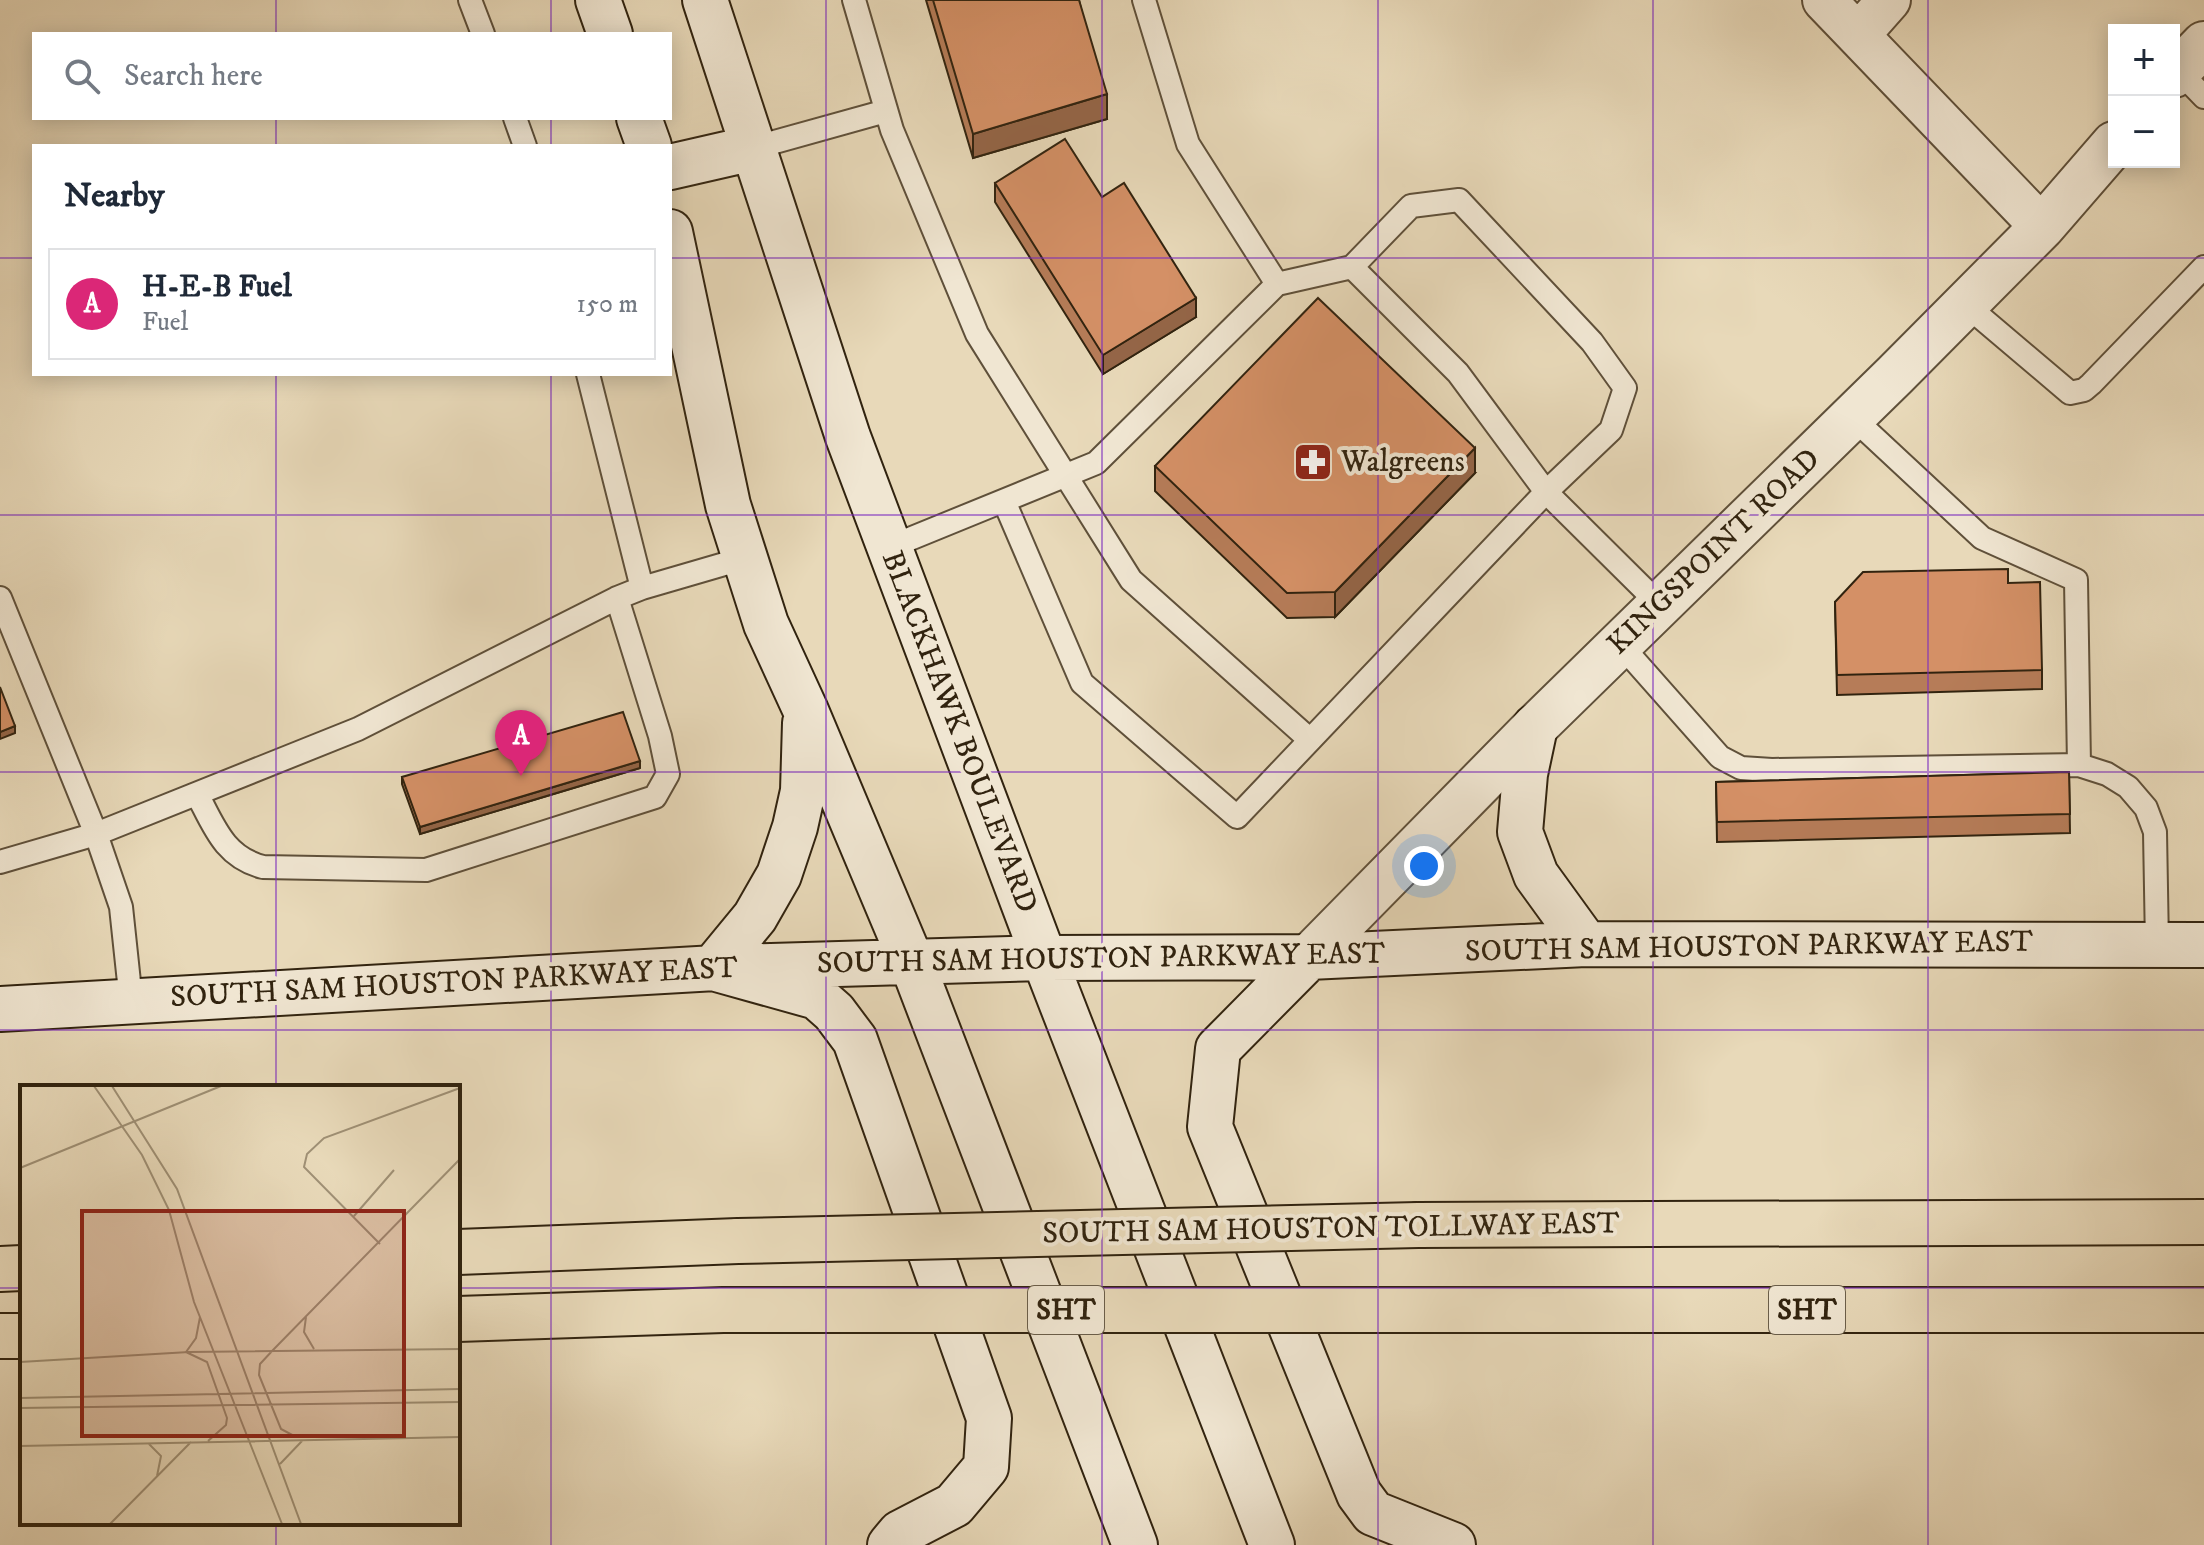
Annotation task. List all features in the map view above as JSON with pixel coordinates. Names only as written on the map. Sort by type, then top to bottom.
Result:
[{"type":"highway","name":"SOUTH SAM HOUSTON TOLLWAY EAST","points":[[460,1252],[738,1241],[1418,1225],[2204,1222]]},
{"type":"highway","points":[[0,1269],[20,1268]]},
{"type":"highway","name":"SHT","points":[[460,1319],[723,1310],[2204,1310]]},
{"type":"main road","points":[[598,0],[609,32]]},
{"type":"main road","name":"BLACKHAWK BOULEVARD","points":[[705,0],[848,437],[1044,958],[1272,1545]]},
{"type":"main road","points":[[640,120],[648,144]]},
{"type":"main road","points":[[672,167],[753,148]]},
{"type":"main road","name":"KINGSPOINT ROAD","points":[[1453,1545],[1373,1513],[1359,1494],[1210,1127],[1218,1049],[1535,727],[2042,227],[2108,151]]},
{"type":"main road","points":[[672,241],[728,505],[766,624],[912,963],[1135,1545]]},
{"type":"main road","points":[[806,711],[803,791],[779,875],[755,917],[713,968],[817,997],[834,1012],[855,1040],[989,1418],[986,1467],[954,1505],[900,1533],[890,1545]]},
{"type":"main road","points":[[1535,727],[1525,774],[1520,832],[1536,875],[1586,944]]},
{"type":"main road","name":"SOUTH SAM HOUSTON PARKWAY EAST","points":[[0,1009],[713,968],[1044,958],[1309,957],[1586,944],[2204,945]]},
{"type":"street","points":[[1824,0],[2042,227]]},
{"type":"street","points":[[1859,34],[1889,0]]},
{"type":"lane","points":[[470,0],[482,32]]},
{"type":"lane","points":[[854,0],[892,130],[977,334],[1131,580],[1309,739]]},
{"type":"lane","points":[[1144,0],[1188,144],[1277,284]]},
{"type":"lane","points":[[753,148],[886,111]]},
{"type":"lane","points":[[516,120],[524,144]]},
{"type":"lane","points":[[890,547],[1096,463],[1277,284],[1352,267],[1411,206],[1459,200],[1592,342],[1625,388],[1611,430],[1546,492],[1237,817],[1082,683],[1004,501]]},
{"type":"lane","points":[[1352,267],[1458,373],[1546,492],[1660,605]]},
{"type":"lane","points":[[1965,304],[2070,393],[2084,390],[2091,384],[2204,267]]},
{"type":"lane","points":[[589,376],[642,588]]},
{"type":"lane","points":[[1852,417],[1982,538],[2076,580],[2079,765]]},
{"type":"lane","points":[[0,862],[96,834],[358,729],[617,598],[745,558]]},
{"type":"lane","points":[[0,598],[96,834],[121,907],[131,1001]]},
{"type":"lane","points":[[197,794],[224,842],[246,862],[263,867],[426,870],[655,797],[668,774],[660,736],[617,598]]},
{"type":"lane","points":[[1620,644],[1720,757],[1741,768],[2079,765],[2118,780],[2146,808],[2155,832],[2157,945]]},
{"type":"building","points":[[933,0],[1079,0],[1107,94],[973,134]]},
{"type":"building","points":[[1065,139],[1102,197],[1124,183],[1196,298],[1103,355],[995,183]]},
{"type":"building","points":[[1318,298],[1475,448],[1335,592],[1287,593],[1155,466]]},
{"type":"building","points":[[2008,569],[2008,583],[2040,582],[2042,670],[1837,675],[1835,602],[1863,572]]},
{"type":"building","points":[[0,687],[15,726],[0,732]]},
{"type":"building","points":[[623,712],[640,761],[420,827],[402,777]]},
{"type":"building","points":[[2069,772],[2070,814],[1717,822],[1716,782]]},
{"type":"place","name":"Walgreens","points":[[1313,462]]},
{"type":"place","name":"H-E-B Fuel","points":[[521,776]]}]
